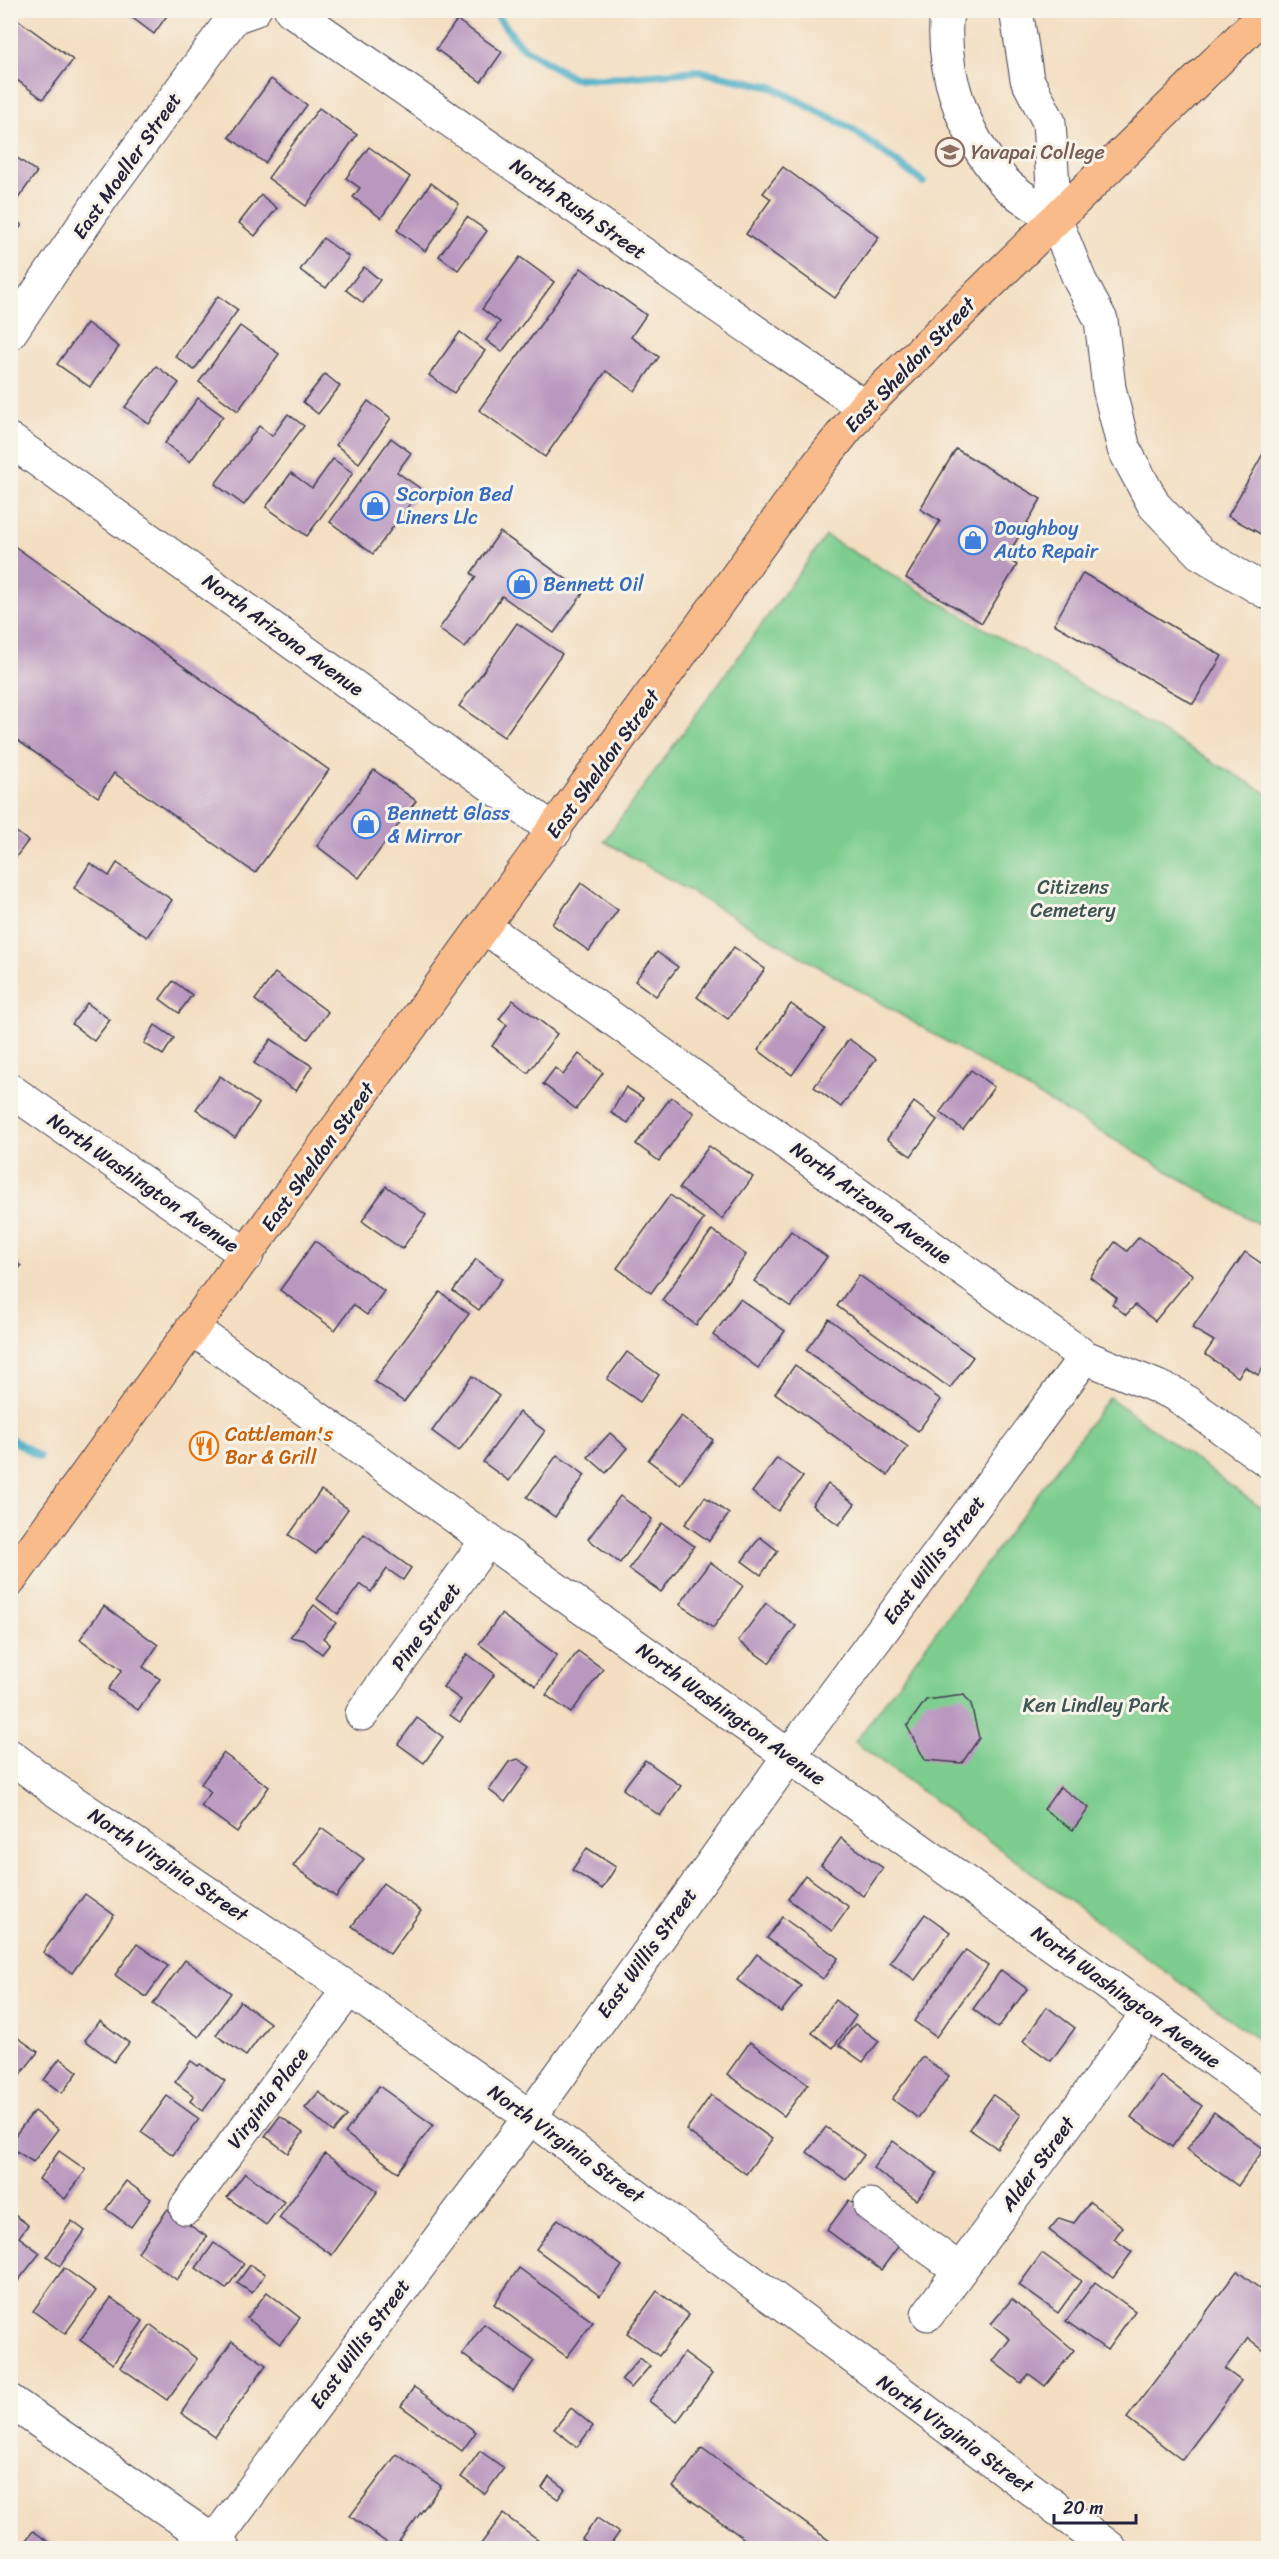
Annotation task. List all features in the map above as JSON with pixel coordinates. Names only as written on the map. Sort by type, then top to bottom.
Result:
[{"type":"main road","name":"East Sheldon Street","points":[[10,1580],[483,926],[555,831],[809,476],[864,407],[1269,11]]},
{"type":"street","name":"East Moeller Street","points":[[10,333],[103,196],[234,17],[254,10]]},
{"type":"street","name":"North Rush Street","points":[[291,10],[864,407]]},
{"type":"street","points":[[947,10],[950,79],[966,125],[1001,179],[1055,219]]},
{"type":"street","points":[[1016,10],[1028,79],[1049,122],[1055,219],[1080,282],[1101,321],[1108,388],[1124,449],[1154,505],[1200,553],[1269,593]]},
{"type":"street","name":"North Arizona Avenue","points":[[10,440],[555,831]]},
{"type":"street","name":"North Arizona Avenue","points":[[483,926],[1085,1357],[1175,1394],[1269,1461]]},
{"type":"street","name":"North Washington Avenue","points":[[10,1090],[247,1255]]},
{"type":"street","name":"North Washington Avenue","points":[[193,1329],[1269,2099]]},
{"type":"street","name":"East Willis Street","points":[[216,2546],[530,2116],[789,1755],[1085,1357]]},
{"type":"street","name":"Pine Street","points":[[362,1714],[488,1539]]},
{"type":"street","name":"North Virginia Street","points":[[10,1756],[51,1787],[349,1989],[530,2116],[1110,2548]]},
{"type":"street","name":"Virginia Place","points":[[186,2208],[349,1989]]},
{"type":"street","name":"Alder Street","points":[[928,2314],[1148,2013]]},
{"type":"street","points":[[870,2205],[960,2270]]},
{"type":"street","points":[[10,2401],[216,2546]]},
{"type":"green space","name":"Citizens Cemetery","points":[[826,536],[1268,794],[1268,1230],[604,841]]},
{"type":"green space","name":"Ken Lindley Park","points":[[1109,1397],[1268,1513],[1268,2047],[855,1742]]},
{"type":"building","points":[[122,10],[171,10],[154,34]]},
{"type":"building","points":[[10,14],[73,60],[43,99],[10,75]]},
{"type":"building","points":[[457,20],[502,52],[481,82],[436,49]]},
{"type":"building","points":[[271,79],[307,105],[265,163],[229,137]]},
{"type":"building","points":[[319,108],[357,135],[306,206],[268,178]]},
{"type":"building","points":[[369,147],[410,177],[381,218],[353,197],[360,188],[346,178]]},
{"type":"building","points":[[10,153],[37,172],[17,200],[10,196]]},
{"type":"building","points":[[783,167],[879,237],[835,298],[746,234],[771,199],[763,193]]},
{"type":"building","points":[[431,183],[459,204],[425,251],[397,230]]},
{"type":"building","points":[[261,195],[277,208],[255,236],[239,223]]},
{"type":"building","points":[[10,217],[22,225],[10,240]]},
{"type":"building","points":[[467,217],[487,231],[458,270],[439,256]]},
{"type":"building","points":[[323,238],[349,257],[326,288],[300,270]]},
{"type":"building","points":[[520,257],[554,282],[502,352],[486,340],[500,322],[482,309]]},
{"type":"building","points":[[364,267],[380,280],[363,303],[346,290]]},
{"type":"building","points":[[581,268],[646,315],[631,337],[659,357],[635,391],[606,371],[545,457],[479,410]]},
{"type":"building","points":[[218,296],[238,310],[194,370],[175,356]]},
{"type":"building","points":[[87,323],[119,347],[90,387],[57,364]]},
{"type":"building","points":[[240,326],[279,354],[238,411],[199,382]]},
{"type":"building","points":[[460,332],[485,351],[454,393],[429,375]]},
{"type":"building","points":[[156,366],[179,383],[149,424],[125,407]]},
{"type":"building","points":[[325,374],[340,386],[318,414],[303,402]]},
{"type":"building","points":[[198,398],[223,416],[190,462],[165,443]]},
{"type":"building","points":[[368,401],[391,418],[359,463],[336,445]]},
{"type":"building","points":[[288,414],[304,426],[244,505],[215,484],[259,426],[272,436]]},
{"type":"building","name":"Scorpion Bed Liners Llc","points":[[391,438],[411,453],[397,472],[421,489],[373,554],[330,522]]},
{"type":"building","points":[[1268,445],[1268,534],[1266,537],[1228,516]]},
{"type":"building","name":"Doughboy Auto Repair","points":[[956,449],[1041,499],[1006,558],[1017,565],[982,623],[906,578],[940,521],[920,509]]},
{"type":"building","points":[[333,459],[353,473],[307,536],[266,507],[291,473],[312,488]]},
{"type":"building","name":"Bennett Oil","points":[[500,532],[584,592],[554,633],[502,596],[465,648],[439,629],[476,577],[471,573]]},
{"type":"building","points":[[10,543],[329,770],[255,873],[114,773],[98,797],[10,735]]},
{"type":"building","points":[[1083,573],[1222,656],[1193,704],[1054,624]]},
{"type":"building","points":[[517,623],[562,654],[504,737],[459,706]]},
{"type":"building","name":"Bennett Glass & Mirror","points":[[374,770],[416,801],[359,878],[317,846]]},
{"type":"building","points":[[10,827],[28,841],[10,865]]},
{"type":"building","points":[[90,863],[109,876],[117,863],[172,900],[147,937],[74,888]]},
{"type":"building","points":[[581,883],[618,910],[589,951],[552,924]]},
{"type":"building","points":[[734,947],[765,969],[728,1019],[697,997]]},
{"type":"building","points":[[657,952],[678,967],[656,996],[635,981]]},
{"type":"building","points":[[275,973],[328,1012],[308,1039],[255,1000]]},
{"type":"building","points":[[173,981],[192,995],[179,1013],[160,999]]},
{"type":"building","points":[[513,1000],[557,1034],[528,1073],[492,1046],[507,1025],[499,1019]]},
{"type":"building","points":[[87,1003],[110,1020],[94,1041],[72,1024]]},
{"type":"building","points":[[791,1004],[825,1029],[792,1075],[758,1050]]},
{"type":"building","points":[[155,1025],[174,1038],[163,1055],[144,1043]]},
{"type":"building","points":[[271,1039],[312,1066],[296,1091],[254,1063]]},
{"type":"building","points":[[849,1039],[876,1059],[841,1107],[814,1087]]},
{"type":"building","points":[[579,1054],[603,1073],[576,1109],[543,1084],[555,1068],[563,1075]]},
{"type":"building","points":[[971,1070],[994,1087],[963,1130],[940,1112]]},
{"type":"building","points":[[220,1076],[259,1104],[235,1138],[196,1109]]},
{"type":"building","points":[[626,1087],[643,1098],[628,1123],[611,1113]]},
{"type":"building","points":[[671,1097],[694,1113],[659,1161],[636,1144]]},
{"type":"building","points":[[914,1102],[937,1120],[911,1156],[887,1139]]},
{"type":"building","points":[[709,1146],[753,1177],[722,1219],[679,1188]]},
{"type":"building","points":[[386,1186],[426,1215],[402,1249],[362,1221]]},
{"type":"building","points":[[670,1195],[704,1219],[651,1293],[617,1268]]},
{"type":"building","points":[[712,1230],[746,1255],[696,1325],[662,1300]]},
{"type":"building","points":[[791,1231],[827,1257],[791,1307],[754,1281]]},
{"type":"building","points":[[1139,1237],[1193,1275],[1155,1321],[1135,1305],[1126,1315],[1112,1304],[1117,1298],[1090,1277],[1115,1242],[1127,1251]]},
{"type":"building","points":[[315,1241],[384,1291],[367,1315],[353,1305],[335,1330],[280,1290]]},
{"type":"building","points":[[1245,1252],[1268,1268],[1268,1360],[1258,1375],[1245,1367],[1238,1377],[1205,1354],[1214,1341],[1192,1328]]},
{"type":"building","points":[[10,1258],[21,1266],[10,1281]]},
{"type":"building","points":[[476,1259],[502,1279],[479,1310],[453,1291]]},
{"type":"building","points":[[859,1275],[973,1357],[950,1388],[837,1306]]},
{"type":"building","points":[[440,1292],[469,1314],[404,1402],[374,1381]]},
{"type":"building","points":[[740,1299],[785,1331],[758,1368],[713,1335]]},
{"type":"building","points":[[829,1319],[941,1400],[918,1431],[806,1350]]},
{"type":"building","points":[[627,1352],[659,1375],[640,1402],[607,1379]]},
{"type":"building","points":[[795,1365],[908,1447],[888,1475],[775,1393]]},
{"type":"building","points":[[472,1376],[499,1396],[459,1451],[432,1431]]},
{"type":"building","points":[[519,1412],[545,1431],[509,1481],[483,1462]]},
{"type":"building","points":[[681,1416],[713,1440],[680,1484],[648,1460]]},
{"type":"building","points":[[610,1433],[627,1448],[606,1473],[588,1457]]},
{"type":"building","points":[[557,1455],[585,1475],[555,1517],[527,1497]]},
{"type":"building","points":[[777,1458],[803,1477],[778,1511],[752,1492]]},
{"type":"building","points":[[828,1484],[855,1504],[839,1525],[812,1505]]},
{"type":"building","points":[[321,1490],[348,1509],[316,1554],[289,1535]]},
{"type":"building","points":[[620,1496],[652,1519],[620,1563],[588,1539]]},
{"type":"building","points":[[705,1497],[729,1514],[709,1541],[685,1524]]},
{"type":"building","points":[[662,1523],[694,1546],[661,1592],[629,1569]]},
{"type":"building","points":[[364,1534],[411,1568],[403,1580],[387,1569],[371,1592],[360,1584],[338,1614],[317,1599]]},
{"type":"building","points":[[760,1537],[778,1551],[761,1575],[742,1561]]},
{"type":"building","points":[[710,1562],[743,1586],[713,1628],[680,1604]]},
{"type":"building","points":[[766,1603],[796,1626],[769,1663],[738,1641]]},
{"type":"building","points":[[314,1605],[336,1623],[323,1638],[330,1644],[322,1654],[304,1640],[290,1637]]},
{"type":"building","points":[[104,1606],[158,1645],[143,1667],[160,1679],[138,1710],[108,1689],[122,1670],[80,1639]]},
{"type":"building","points":[[501,1614],[557,1655],[536,1686],[479,1644]]},
{"type":"building","points":[[578,1651],[603,1669],[571,1713],[546,1695]]},
{"type":"building","points":[[467,1654],[495,1674],[460,1722],[450,1715],[461,1700],[443,1687]]},
{"type":"building","points":[[964,1695],[971,1704],[979,1738],[962,1763],[925,1760],[907,1726],[926,1700]]},
{"type":"building","points":[[417,1718],[443,1737],[424,1763],[398,1744]]},
{"type":"building","points":[[223,1753],[269,1787],[237,1832],[201,1806],[211,1792],[201,1784]]},
{"type":"building","points":[[518,1759],[530,1767],[505,1802],[489,1790],[509,1762]]},
{"type":"building","points":[[645,1760],[681,1786],[660,1816],[623,1789]]},
{"type":"building","points":[[1060,1787],[1089,1808],[1073,1830],[1044,1809]]},
{"type":"building","points":[[321,1828],[364,1859],[336,1897],[293,1866]]},
{"type":"building","points":[[841,1838],[883,1868],[863,1896],[821,1865]]},
{"type":"building","points":[[587,1848],[616,1867],[602,1889],[572,1870]]},
{"type":"building","points":[[805,1875],[849,1907],[832,1931],[788,1899]]},
{"type":"building","points":[[383,1883],[421,1911],[390,1954],[352,1926]]},
{"type":"building","points":[[85,1894],[114,1915],[72,1973],[43,1952]]},
{"type":"building","points":[[925,1914],[950,1932],[915,1980],[890,1962]]},
{"type":"building","points":[[782,1917],[838,1958],[823,1979],[767,1938]]},
{"type":"building","points":[[137,1944],[168,1966],[146,1997],[115,1975]]},
{"type":"building","points":[[966,1950],[988,1966],[936,2037],[914,2021]]},
{"type":"building","points":[[757,1954],[801,1986],[781,2012],[737,1980]]},
{"type":"building","points":[[185,1960],[231,1993],[199,2037],[153,2004]]},
{"type":"building","points":[[1001,1970],[1027,1989],[998,2028],[973,2009]]},
{"type":"building","points":[[835,2000],[856,2016],[833,2048],[812,2033]]},
{"type":"building","points":[[240,2001],[270,2023],[246,2056],[216,2035]]},
{"type":"building","points":[[1047,2007],[1075,2028],[1051,2061],[1023,2041]]},
{"type":"building","points":[[100,2021],[129,2043],[114,2062],[85,2040]]},
{"type":"building","points":[[855,2024],[879,2041],[863,2062],[839,2045]]},
{"type":"building","points":[[17,2037],[38,2052],[20,2075],[10,2068],[10,2046]]},
{"type":"building","points":[[750,2042],[808,2084],[784,2116],[727,2074]]},
{"type":"building","points":[[923,2057],[949,2076],[918,2118],[892,2099]]},
{"type":"building","points":[[60,2058],[78,2072],[62,2093],[44,2080]]},
{"type":"building","points":[[191,2061],[198,2066],[200,2064],[225,2081],[203,2111],[190,2101],[194,2096],[175,2082]]},
{"type":"building","points":[[1161,2076],[1202,2106],[1172,2147],[1131,2117]]},
{"type":"building","points":[[379,2086],[433,2125],[398,2172],[345,2133]]},
{"type":"building","points":[[319,2092],[347,2116],[333,2132],[305,2108]]},
{"type":"building","points":[[711,2095],[772,2139],[746,2174],[686,2130]]},
{"type":"building","points":[[993,2095],[1021,2115],[997,2148],[969,2129]]},
{"type":"building","points":[[167,2096],[199,2119],[173,2155],[141,2132]]},
{"type":"building","points":[[34,2111],[58,2129],[33,2162],[10,2147],[10,2142]]},
{"type":"building","points":[[1214,2112],[1264,2149],[1238,2186],[1187,2149]]},
{"type":"building","points":[[280,2116],[303,2133],[288,2153],[265,2136]]},
{"type":"building","points":[[826,2127],[864,2155],[846,2180],[807,2152]]},
{"type":"building","points":[[893,2141],[937,2173],[917,2200],[873,2168]]},
{"type":"building","points":[[59,2151],[86,2170],[65,2199],[39,2179]]},
{"type":"building","points":[[325,2154],[378,2191],[332,2255],[279,2218]]},
{"type":"building","points":[[245,2173],[284,2202],[266,2225],[227,2197]]},
{"type":"building","points":[[126,2181],[151,2199],[131,2227],[106,2209]]},
{"type":"building","points":[[849,2200],[903,2240],[881,2270],[827,2230]]},
{"type":"building","points":[[1090,2202],[1123,2227],[1114,2239],[1132,2252],[1113,2278],[1049,2230],[1059,2218],[1074,2223]]},
{"type":"building","points":[[167,2210],[207,2237],[177,2280],[138,2252]]},
{"type":"building","points":[[12,2213],[28,2225],[19,2237],[40,2253],[10,2291]]},
{"type":"building","points":[[558,2219],[622,2266],[600,2296],[536,2249]]},
{"type":"building","points":[[72,2221],[85,2231],[60,2266],[47,2256]]},
{"type":"building","points":[[214,2243],[244,2264],[226,2289],[196,2268]]},
{"type":"building","points":[[1042,2253],[1081,2281],[1058,2313],[1019,2285]]},
{"type":"building","points":[[250,2265],[265,2274],[252,2293],[237,2283]]},
{"type":"building","points":[[64,2268],[96,2291],[65,2334],[33,2311]]},
{"type":"building","points":[[519,2268],[593,2322],[567,2357],[494,2304]]},
{"type":"building","points":[[1237,2271],[1268,2295],[1268,2354],[1248,2338],[1225,2369],[1241,2381],[1182,2460],[1127,2418]]},
{"type":"building","points":[[1095,2282],[1135,2311],[1107,2350],[1066,2321]]},
{"type":"building","points":[[657,2291],[689,2315],[659,2356],[627,2333]]},
{"type":"building","points":[[267,2292],[300,2318],[280,2344],[247,2318]]},
{"type":"building","points":[[111,2298],[143,2321],[113,2364],[80,2340]]},
{"type":"building","points":[[1012,2299],[1074,2350],[1045,2386],[1029,2374],[1021,2383],[993,2361],[1010,2339],[991,2324]]},
{"type":"building","points":[[484,2324],[534,2361],[513,2391],[462,2354]]},
{"type":"building","points":[[151,2325],[197,2359],[167,2400],[120,2367]]},
{"type":"building","points":[[232,2341],[266,2365],[215,2437],[181,2413]]},
{"type":"building","points":[[684,2353],[712,2374],[677,2422],[649,2401]]},
{"type":"building","points":[[640,2358],[650,2366],[631,2388],[621,2380]]},
{"type":"building","points":[[414,2387],[476,2432],[462,2451],[401,2406]]},
{"type":"building","points":[[571,2408],[593,2426],[577,2447],[554,2429]]},
{"type":"building","points":[[702,2448],[831,2542],[826,2548],[757,2548],[673,2487]]},
{"type":"building","points":[[480,2451],[504,2468],[485,2494],[461,2477]]},
{"type":"building","points":[[397,2454],[441,2486],[394,2548],[350,2516]]},
{"type":"building","points":[[549,2477],[565,2489],[558,2499],[542,2488]]},
{"type":"building","points":[[503,2514],[540,2541],[535,2548],[478,2548]]},
{"type":"building","points":[[597,2518],[619,2533],[608,2548],[596,2548],[582,2539]]},
{"type":"building","points":[[33,2531],[58,2548],[20,2548]]},
{"type":"waterway","points":[[493,10],[520,46],[573,78],[602,79],[698,71],[772,87],[852,129],[923,182]]},
{"type":"waterway","points":[[1268,649],[1268,687]]},
{"type":"waterway","points":[[10,1438],[39,1457]]},
{"type":"place","name":"Yavapai College","points":[[950,152]]},
{"type":"place","name":"Scorpion Bed Liners Llc","points":[[375,506]]},
{"type":"place","name":"Doughboy Auto Repair","points":[[973,540]]},
{"type":"place","name":"Bennett Oil","points":[[522,584]]},
{"type":"place","name":"Bennett Glass & Mirror","points":[[366,824]]},
{"type":"place","name":"Cattleman's Bar & Grill","points":[[204,1446]]}]
